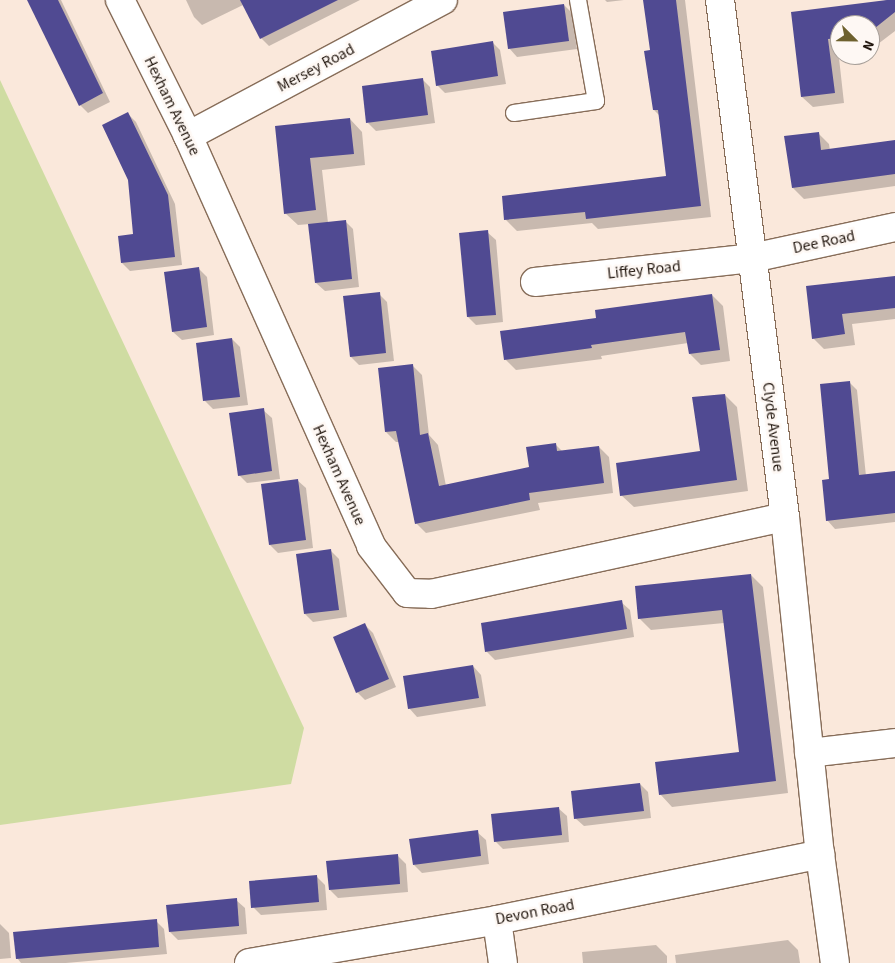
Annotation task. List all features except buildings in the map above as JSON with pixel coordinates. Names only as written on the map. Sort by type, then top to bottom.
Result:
[{"type":"street","name":"Hexham Avenue","points":[[120,0],[188,136],[371,546],[407,594],[431,594],[784,517]]},
{"type":"street","name":"Mersey Road","points":[[188,136],[443,0]]},
{"type":"street","name":"Clyde Avenue","points":[[720,0],[784,517],[820,854],[835,963]]},
{"type":"street","name":"Dee Road","points":[[752,258],[895,227]]},
{"type":"street","name":"Liffey Road","points":[[535,282],[752,258]]},
{"type":"street","points":[[809,753],[895,743]]},
{"type":"street","name":"Devon Road","points":[[249,963],[497,920],[820,854]]},
{"type":"street","points":[[497,920],[503,963]]},
{"type":"lane","points":[[514,113],[596,101],[578,0]]},
{"type":"green space","points":[[0,80],[304,728],[291,784],[0,825]]}]
